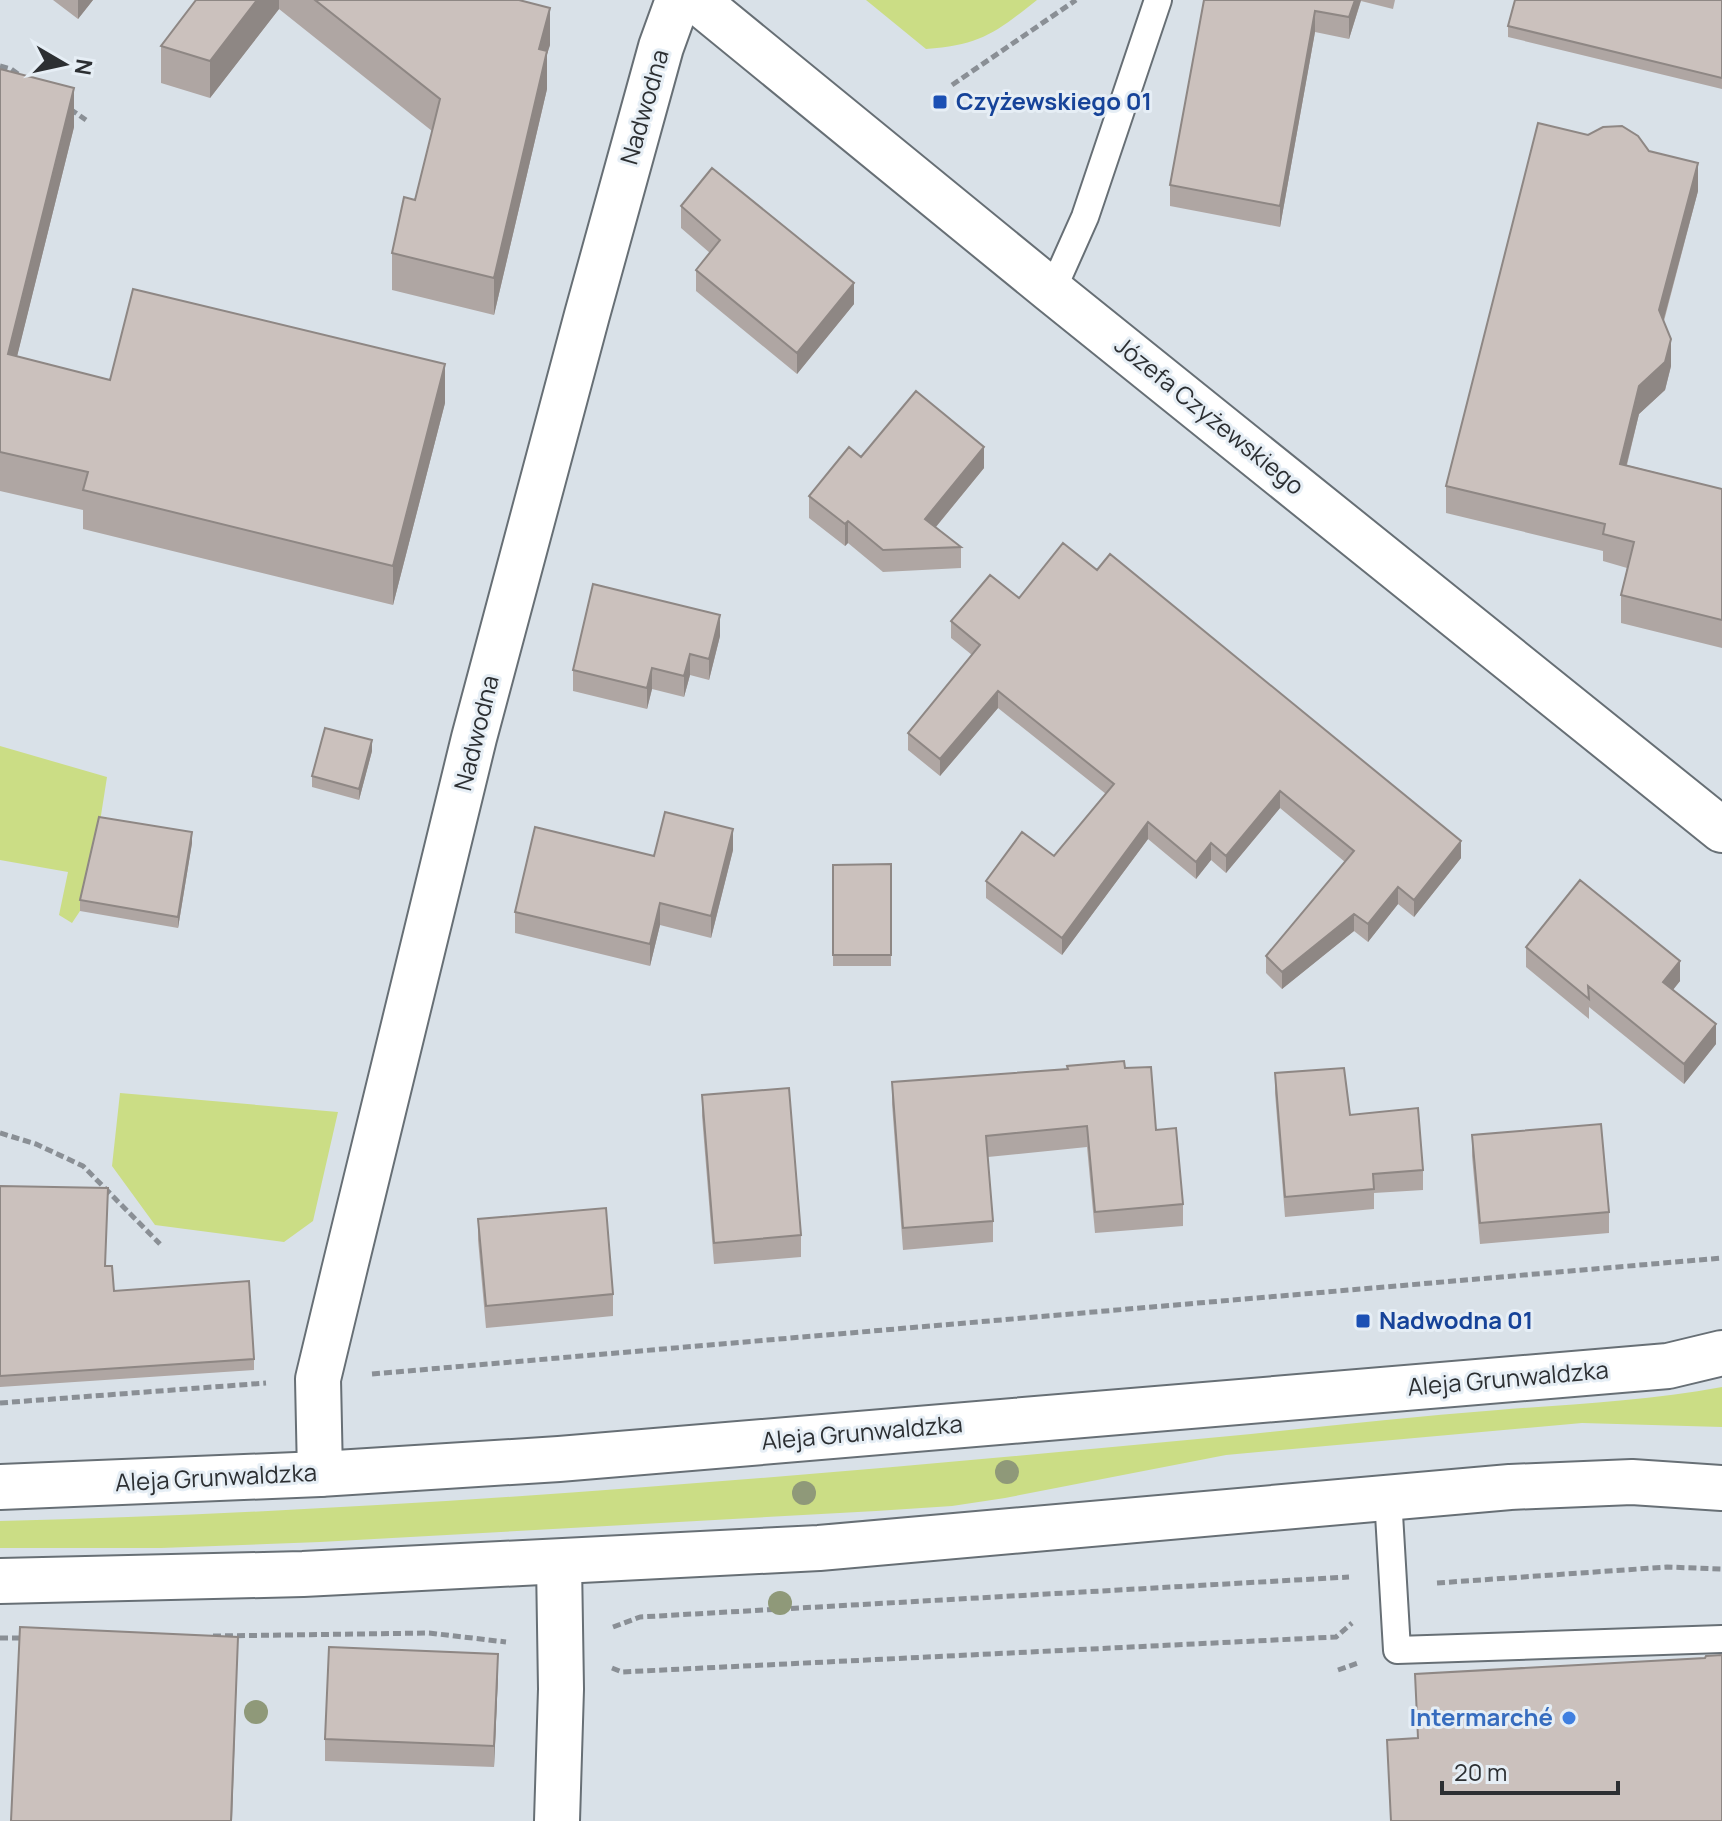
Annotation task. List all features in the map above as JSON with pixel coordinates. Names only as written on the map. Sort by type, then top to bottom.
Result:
[{"type":"main road","name":"Nadwodna","points":[[320,1474],[318,1379],[474,738],[599,270],[661,47],[678,0]]},
{"type":"main road","name":"Józefa Czyżewskiego","points":[[696,0],[1722,830]]},
{"type":"main road","name":"Aleja Grunwaldzka","points":[[0,1487],[320,1474],[574,1458],[1668,1366],[1722,1353]]},
{"type":"main road","points":[[0,1581],[289,1575],[819,1548],[1510,1487],[1632,1482],[1722,1488]]},
{"type":"main road","points":[[557,1821],[559,1563]]},
{"type":"lane","points":[[1052,291],[1085,217],[1158,0]]},
{"type":"lane","points":[[1388,1497],[1397,1650],[1722,1639]]},
{"type":"path","points":[[952,85],[1076,0]]},
{"type":"path","points":[[0,66],[24,78]]},
{"type":"path","points":[[61,103],[86,120]]},
{"type":"path","points":[[0,1133],[36,1144],[83,1166],[160,1244]]},
{"type":"path","points":[[0,1403],[318,1379],[1722,1258]]},
{"type":"path","points":[[560,1648],[640,1617],[1352,1577],[1394,1587],[1667,1567],[1722,1569]]},
{"type":"path","points":[[205,1636],[429,1633],[560,1648],[622,1672],[1336,1637],[1394,1587]]},
{"type":"path","points":[[0,1638],[32,1638]]},
{"type":"green space","points":[[866,0],[1037,0],[986,35],[961,44],[926,49]]},
{"type":"green space","points":[[0,746],[107,777],[80,911],[72,923],[59,915],[68,872],[0,860]]},
{"type":"green space","points":[[120,1093],[338,1112],[313,1221],[284,1242],[155,1225],[112,1166]]},
{"type":"green space","points":[[1722,1387],[1722,1427],[1582,1423],[1226,1455],[952,1506],[320,1542],[161,1548],[0,1548],[0,1521],[308,1509],[616,1489],[1610,1402]]},
{"type":"building","points":[[196,0],[257,0],[210,61],[161,46]]},
{"type":"building","points":[[315,0],[519,0],[550,8],[539,49],[547,51],[494,278],[392,253],[404,197],[415,200],[440,99]]},
{"type":"building","points":[[1204,0],[1355,0],[1349,17],[1315,11],[1280,206],[1170,185]]},
{"type":"building","points":[[1515,0],[1722,0],[1722,78],[1508,26]]},
{"type":"building","points":[[0,69],[74,88],[8,354],[110,380],[133,289],[445,364],[393,566],[83,490],[88,472],[0,452]]},
{"type":"building","points":[[1538,123],[1588,135],[1603,127],[1622,126],[1638,136],[1649,151],[1698,163],[1659,310],[1671,339],[1665,362],[1639,386],[1620,464],[1722,489],[1722,620],[1621,595],[1634,542],[1603,534],[1605,524],[1446,486]]},
{"type":"building","points":[[712,168],[854,283],[797,353],[696,270],[720,240],[681,206]]},
{"type":"building","points":[[916,391],[984,447],[925,519],[961,547],[883,550],[848,521],[845,524],[809,496],[849,447],[861,457]]},
{"type":"building","points":[[1063,543],[1097,570],[1110,554],[1461,841],[1414,900],[1398,887],[1368,924],[1354,914],[1282,972],[1266,956],[1354,851],[1280,791],[1226,856],[1211,843],[1196,862],[1148,822],[1062,938],[986,881],[1022,832],[1054,856],[1114,784],[998,691],[940,759],[908,733],[980,645],[951,621],[990,575],[1019,598]]},
{"type":"building","points":[[593,584],[720,615],[709,659],[690,654],[684,676],[652,668],[647,688],[573,670]]},
{"type":"building","points":[[325,728],[372,740],[359,789],[312,776]]},
{"type":"building","points":[[665,812],[733,829],[711,916],[660,903],[650,944],[515,912],[535,827],[654,856]]},
{"type":"building","points":[[99,817],[192,832],[178,917],[80,900]]},
{"type":"building","points":[[891,864],[891,955],[833,955],[833,865]]},
{"type":"building","points":[[1580,880],[1680,961],[1663,982],[1716,1024],[1684,1064],[1588,986],[1589,999],[1526,947]]},
{"type":"building","points":[[1124,1061],[1125,1068],[1151,1067],[1156,1130],[1176,1128],[1183,1204],[1095,1212],[1087,1126],[986,1136],[993,1221],[903,1228],[892,1082],[1068,1069],[1067,1066]]},
{"type":"building","points":[[1344,1068],[1350,1115],[1418,1108],[1423,1170],[1373,1174],[1374,1189],[1285,1197],[1275,1073]]},
{"type":"building","points":[[789,1088],[801,1235],[714,1243],[702,1095]]},
{"type":"building","points":[[1601,1124],[1609,1212],[1480,1223],[1472,1135]]},
{"type":"building","points":[[0,1186],[108,1188],[105,1266],[112,1266],[114,1291],[249,1281],[254,1359],[0,1376]]},
{"type":"building","points":[[606,1208],[613,1294],[486,1306],[478,1219]]},
{"type":"building","points":[[20,1627],[238,1637],[231,1821],[11,1821]]},
{"type":"building","points":[[329,1647],[498,1654],[494,1746],[325,1739]]},
{"type":"building","name":"Intermarché","points":[[1722,1655],[1722,1821],[1391,1821],[1387,1740],[1418,1738],[1415,1674]]},
{"type":"place","name":"Czyżewskiego 01","points":[[940,102]]},
{"type":"place","name":"Nadwodna 01","points":[[1363,1321]]},
{"type":"place","name":"Intermarché","points":[[1569,1718]]}]
